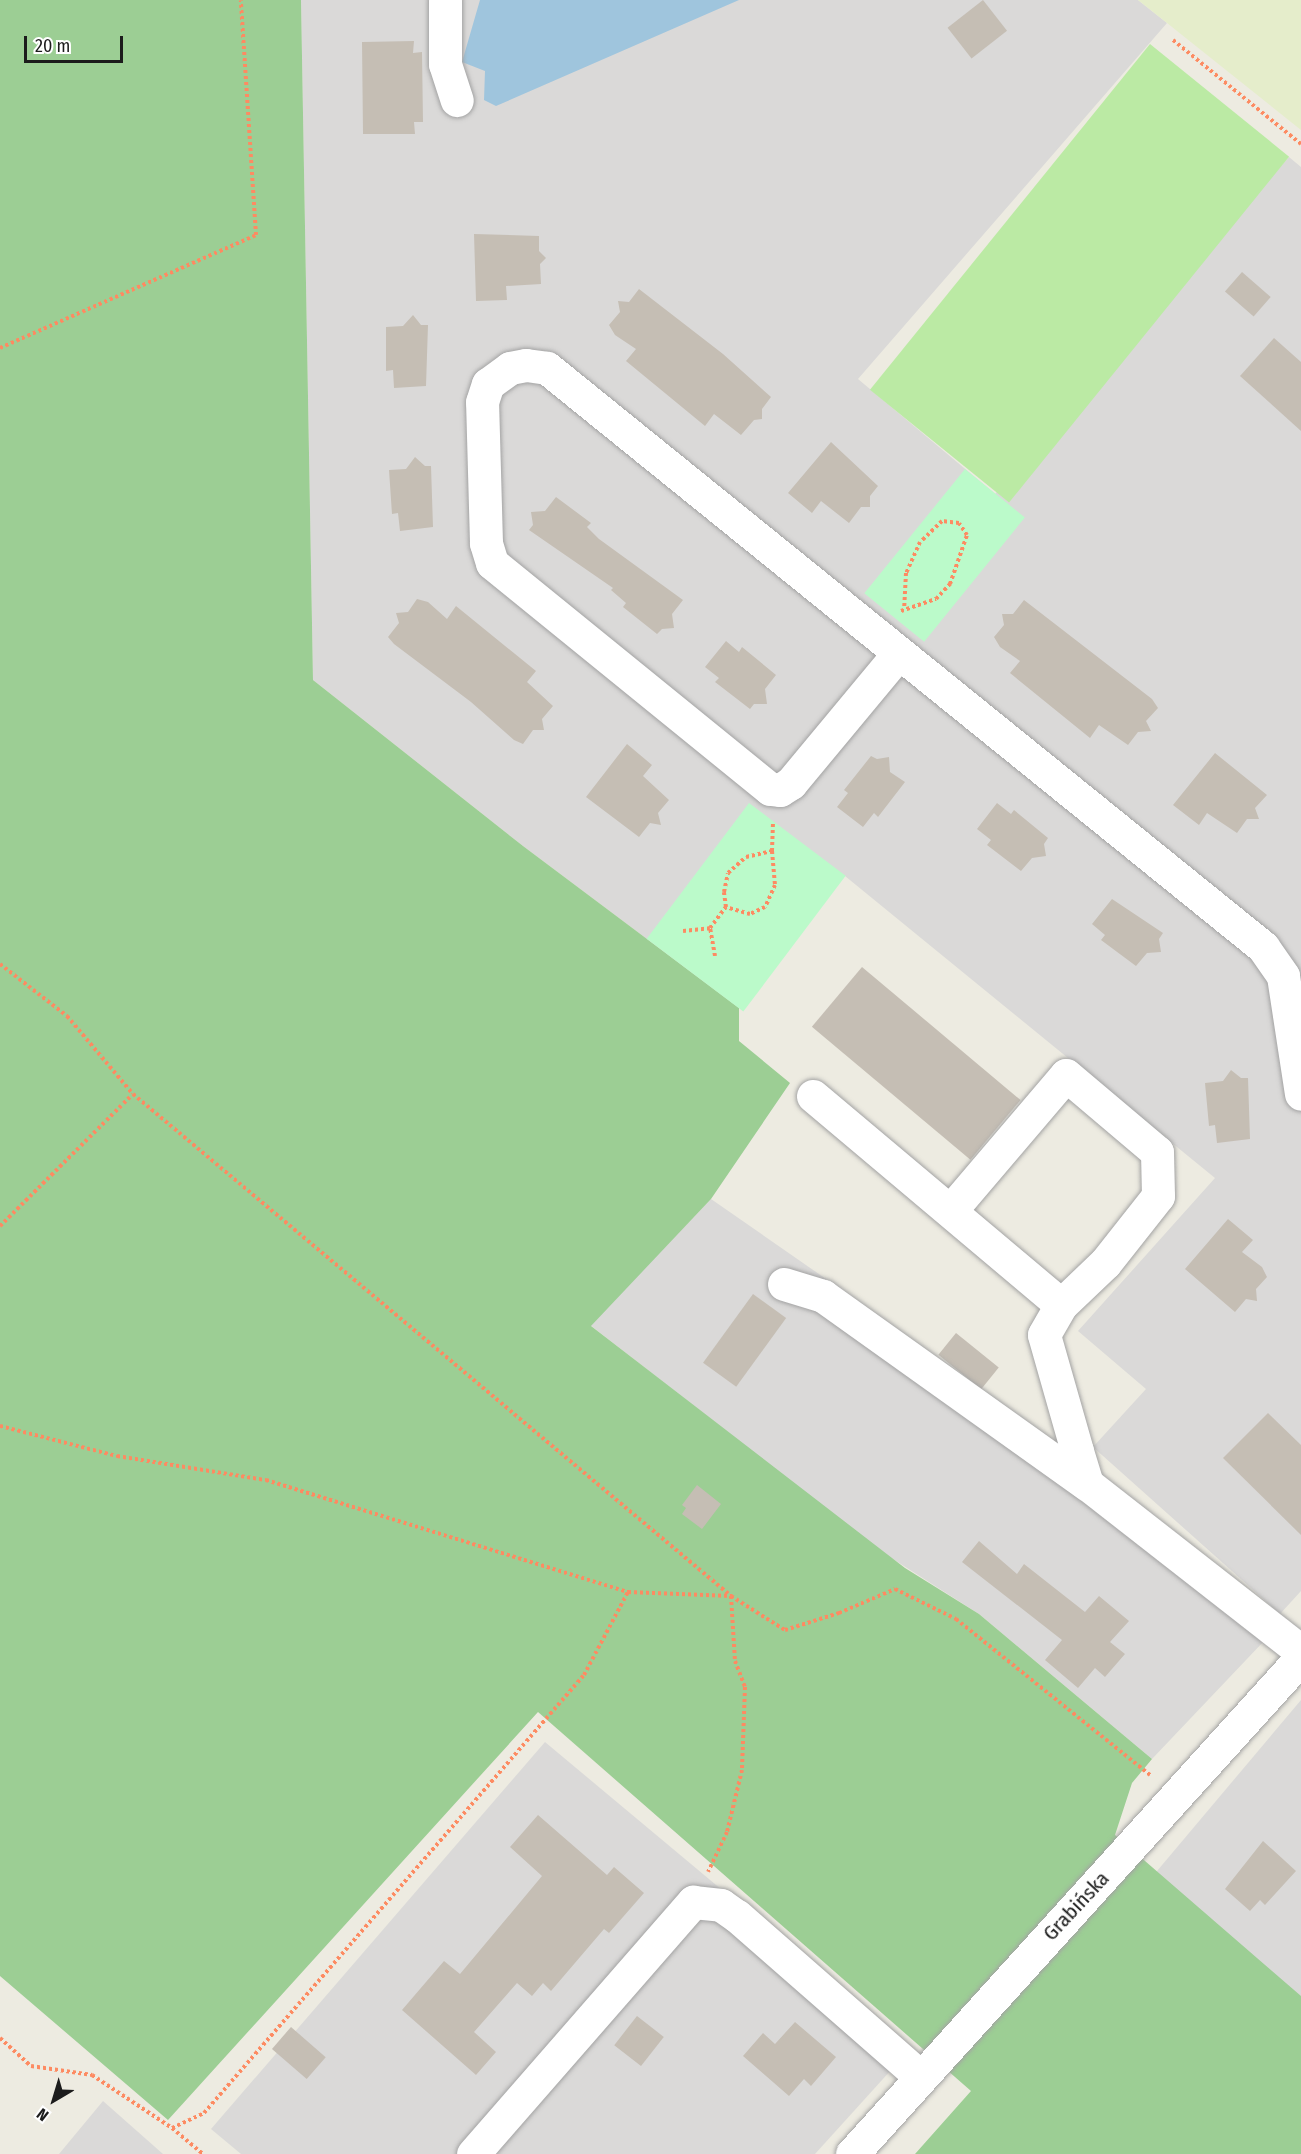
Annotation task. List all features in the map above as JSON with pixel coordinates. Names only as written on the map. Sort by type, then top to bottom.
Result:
[{"type":"street","points":[[445,0],[446,64],[457,100]]},
{"type":"street","points":[[898,654],[791,783],[780,790],[770,789],[492,563],[486,543],[482,402],[488,384],[510,368],[526,365],[547,368],[1270,954],[1282,976],[1301,1094]]},
{"type":"street","points":[[951,1210],[1066,1075],[1157,1152],[1158,1196],[1106,1263],[1061,1305],[1044,1335],[1087,1484]]},
{"type":"street","points":[[813,1096],[1061,1305]]},
{"type":"street","points":[[784,1284],[824,1296],[1087,1484],[1301,1651]]},
{"type":"street","name":"Grabińska","points":[[852,2154],[920,2076],[1301,1658]]},
{"type":"street","points":[[473,2154],[693,1902],[721,1905],[737,1916],[920,2076]]},
{"type":"path","points":[[0,348],[256,235],[241,0]]},
{"type":"path","points":[[1173,40],[1301,144]]},
{"type":"path","points":[[897,617],[904,607],[906,573],[920,542],[942,521],[959,523],[967,535],[950,584],[936,599],[904,607]]},
{"type":"path","points":[[683,931],[710,928],[726,907],[724,892],[733,866],[746,857],[772,852],[775,885],[765,907],[750,914],[726,907]]},
{"type":"path","points":[[710,928],[715,956]]},
{"type":"path","points":[[0,964],[67,1016],[132,1094],[731,1596],[785,1630],[839,1613],[894,1589],[956,1619],[1177,1796]]},
{"type":"path","points":[[0,1226],[132,1094]]},
{"type":"path","points":[[0,1426],[117,1456],[266,1480],[628,1592],[731,1596]]},
{"type":"path","points":[[172,2128],[204,2112],[584,1675],[628,1592]]},
{"type":"path","points":[[693,1902],[727,1832],[742,1770],[745,1687],[735,1661],[731,1596]]},
{"type":"path","points":[[0,2038],[31,2066],[92,2075],[172,2128],[203,2154]]},
{"type":"shaded area","points":[[301,0],[1138,0],[1167,23],[858,379],[995,494],[1289,157],[1301,167],[1301,1591],[1280,1614],[1093,1447],[1146,1389],[1078,1331],[1215,1178],[845,876],[739,1008],[523,846],[313,680]]},
{"type":"shaded area","points":[[711,1199],[852,1297],[1005,1440],[1265,1640],[1152,1759],[979,1614],[882,1552],[590,1325]]},
{"type":"shaded area","points":[[1301,1700],[1301,2088],[1104,1934]]},
{"type":"shaded area","points":[[545,1742],[911,2048],[815,2154],[241,2154],[211,2129]]},
{"type":"shaded area","points":[[103,2101],[163,2154],[59,2154]]},
{"type":"green space","points":[[0,0],[301,0],[313,680],[523,846],[739,1008],[739,1041],[790,1083],[711,1199],[591,1326],[905,1568],[979,1614],[1152,1759],[1132,1783],[1115,1835],[1301,1996],[1301,2154],[915,2154],[971,2091],[538,1712],[168,2120],[0,1976]]},
{"type":"green space","points":[[1138,0],[1301,0],[1301,130],[1167,23]]},
{"type":"green space","points":[[1150,44],[1289,157],[1009,502],[870,390]]},
{"type":"green space","points":[[965,469],[1025,517],[924,642],[864,593]]},
{"type":"green space","points":[[749,803],[846,876],[743,1012],[647,939]]},
{"type":"water","points":[[480,0],[739,0],[496,106],[484,100],[485,71],[462,62]]},
{"type":"building","points":[[983,0],[1007,31],[972,58],[948,28]]},
{"type":"building","points":[[414,41],[413,53],[422,52],[423,122],[414,122],[415,134],[363,134],[362,42]]},
{"type":"building","points":[[474,234],[539,236],[539,251],[546,258],[540,264],[541,284],[506,286],[507,300],[476,301]]},
{"type":"building","points":[[1242,272],[1271,297],[1254,317],[1225,292]]},
{"type":"building","points":[[639,289],[723,354],[771,397],[762,409],[762,419],[754,420],[741,435],[714,414],[705,426],[626,361],[636,349],[615,335],[609,325],[620,312],[618,301],[629,302]]},
{"type":"building","points":[[413,315],[421,325],[428,325],[426,386],[394,388],[393,370],[386,371],[386,327],[403,326]]},
{"type":"building","points":[[1274,338],[1301,362],[1301,431],[1240,376]]},
{"type":"building","points":[[831,442],[878,486],[870,496],[870,507],[861,507],[849,523],[821,501],[812,513],[788,493]]},
{"type":"building","points":[[415,457],[425,466],[431,466],[433,527],[400,531],[398,513],[392,514],[389,470],[406,469]]},
{"type":"building","points":[[556,497],[591,523],[587,527],[599,539],[683,600],[672,614],[674,628],[662,629],[657,634],[623,607],[626,603],[611,590],[613,588],[529,530],[533,525],[531,512],[545,511]]},
{"type":"building","points":[[417,599],[428,602],[447,619],[456,606],[536,671],[527,682],[553,706],[542,719],[544,730],[533,730],[523,744],[514,740],[471,702],[394,644],[388,637],[399,623],[396,613],[408,612]]},
{"type":"building","points":[[1024,600],[1152,699],[1158,708],[1146,721],[1151,731],[1138,732],[1128,745],[1099,725],[1090,738],[1010,673],[1020,661],[1000,647],[994,637],[1004,625],[1002,614],[1013,614]]},
{"type":"building","points":[[726,641],[739,652],[742,647],[776,675],[765,689],[767,704],[754,704],[750,709],[715,682],[719,678],[705,667]]},
{"type":"building","points":[[627,744],[652,765],[643,776],[669,800],[658,813],[661,825],[650,823],[639,837],[586,797]]},
{"type":"building","points":[[1215,753],[1267,795],[1255,808],[1259,819],[1247,819],[1237,833],[1207,813],[1199,825],[1173,805]]},
{"type":"building","points":[[871,756],[877,759],[889,757],[890,772],[905,782],[878,817],[874,813],[863,827],[837,807],[848,793],[844,790]]},
{"type":"building","points":[[997,803],[1011,814],[1014,810],[1048,838],[1044,844],[1046,856],[1032,858],[1021,871],[987,845],[991,840],[977,829]]},
{"type":"building","points":[[1112,899],[1163,933],[1159,939],[1161,952],[1147,953],[1136,966],[1101,940],[1105,935],[1092,924]]},
{"type":"building","points":[[862,967],[1021,1100],[970,1160],[812,1027]]},
{"type":"building","points":[[1231,1070],[1241,1078],[1248,1078],[1250,1139],[1217,1143],[1215,1125],[1209,1126],[1205,1083],[1223,1081]]},
{"type":"building","points":[[1228,1219],[1253,1240],[1242,1252],[1262,1267],[1267,1277],[1256,1289],[1257,1301],[1246,1299],[1235,1312],[1185,1269]]},
{"type":"building","points":[[753,1294],[786,1318],[736,1387],[703,1363]]},
{"type":"building","points":[[956,1333],[999,1368],[981,1389],[938,1355]]},
{"type":"building","points":[[1268,1413],[1301,1445],[1301,1535],[1223,1458]]},
{"type":"building","points":[[697,1485],[721,1504],[702,1529],[682,1514],[686,1508],[682,1505]]},
{"type":"building","points":[[979,1541],[1017,1574],[1024,1564],[1085,1612],[1099,1596],[1129,1621],[1110,1642],[1125,1654],[1105,1677],[1095,1668],[1078,1688],[1045,1660],[1062,1640],[962,1562]]},
{"type":"building","points":[[538,1815],[607,1875],[614,1867],[644,1893],[609,1933],[604,1929],[551,1991],[543,1983],[532,1996],[517,1983],[474,2032],[496,2052],[476,2075],[402,2010],[444,1961],[460,1974],[542,1876],[510,1847]]},
{"type":"building","points":[[1263,1841],[1296,1871],[1265,1905],[1260,1900],[1250,1911],[1225,1889]]},
{"type":"building","points":[[637,2016],[664,2037],[641,2066],[614,2045]]},
{"type":"building","points":[[795,2022],[836,2057],[811,2086],[804,2079],[789,2096],[743,2056],[763,2033],[775,2044]]},
{"type":"building","points":[[291,2027],[326,2057],[307,2079],[272,2049]]}]
